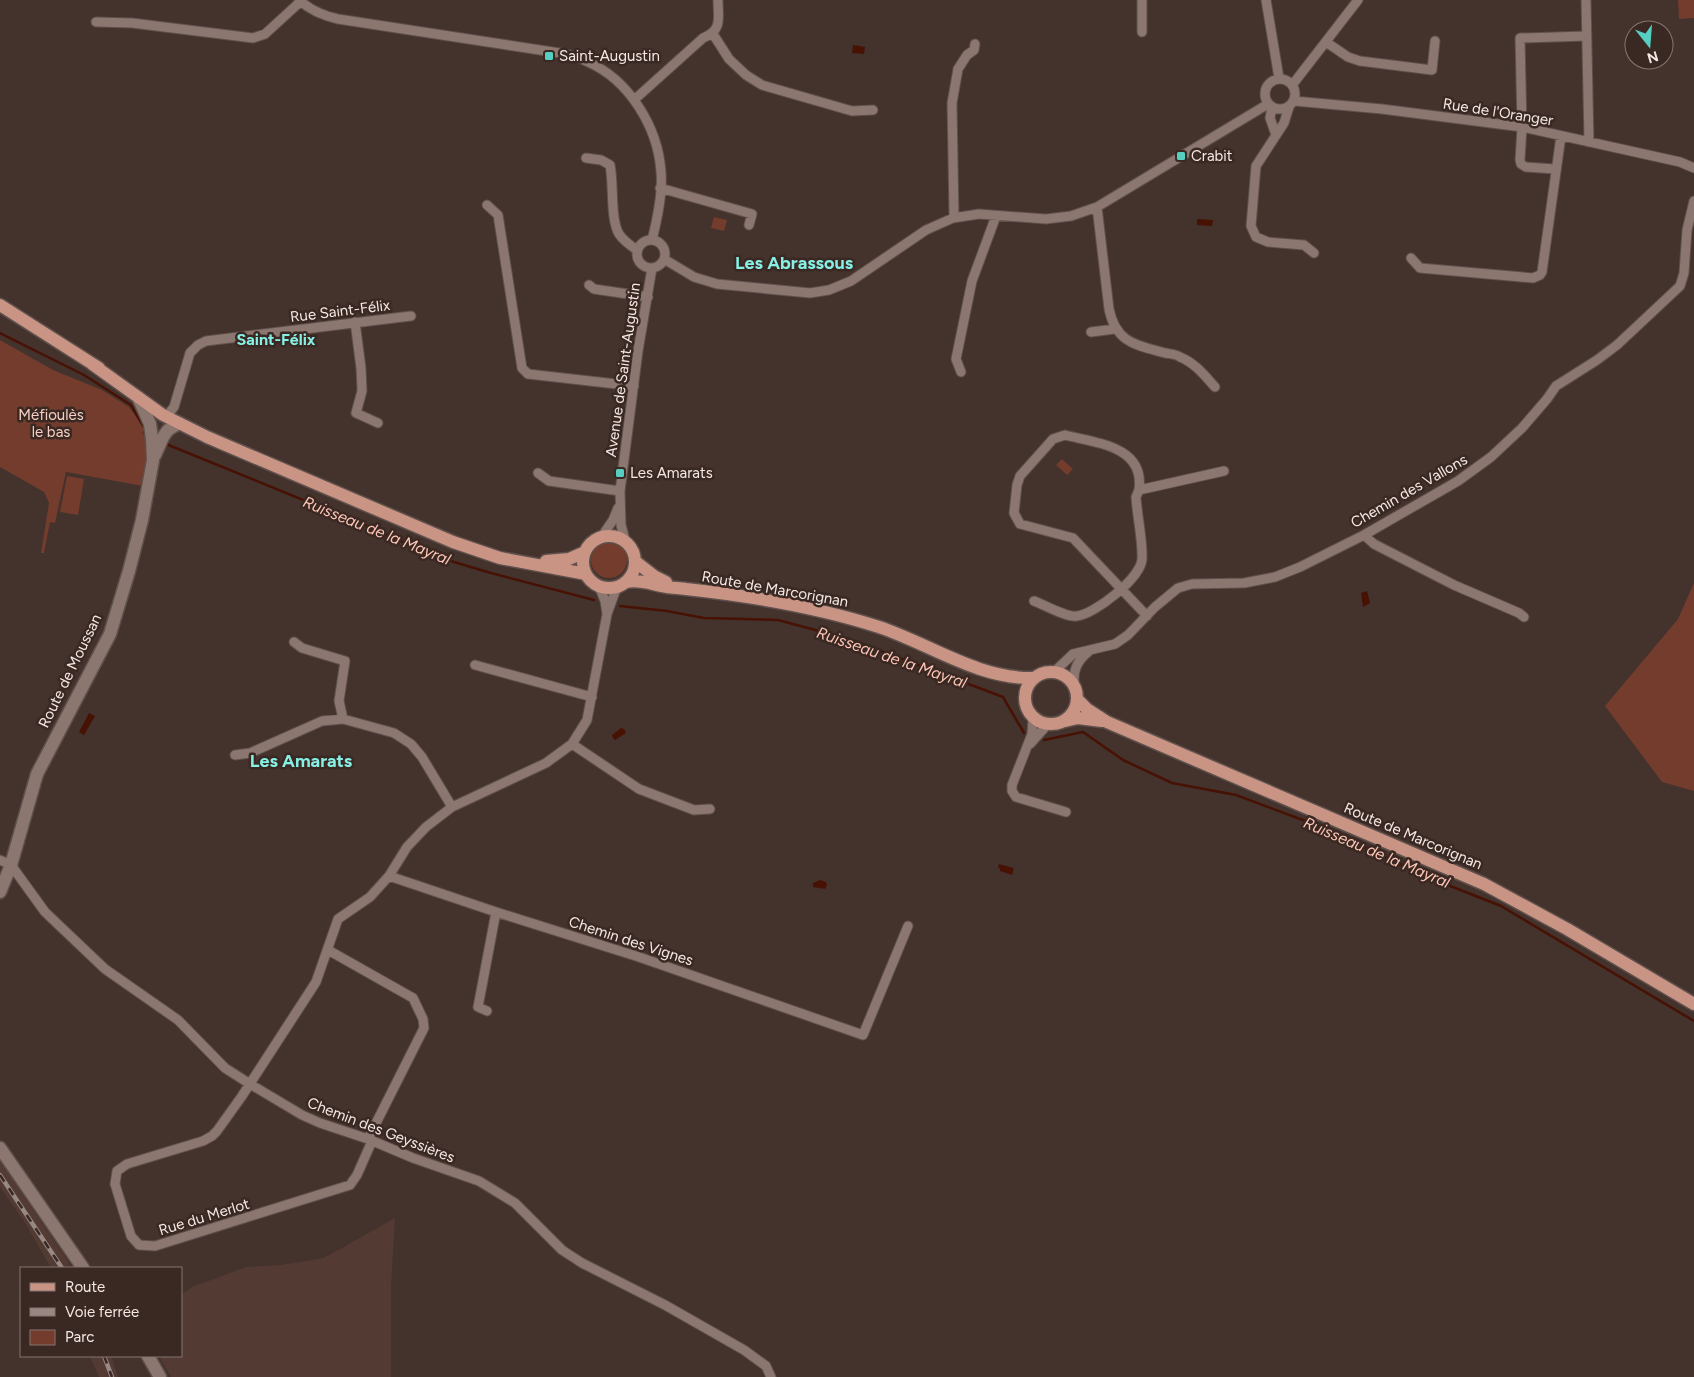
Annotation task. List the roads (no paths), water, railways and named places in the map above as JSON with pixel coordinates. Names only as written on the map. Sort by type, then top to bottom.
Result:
[{"type":"main road","points":[[0,305],[170,412],[255,458]]},
{"type":"main road","points":[[92,364],[164,415],[207,437],[255,458],[453,542],[500,558],[530,562],[586,574]]},
{"type":"main road","points":[[623,584],[633,574],[636,562],[635,555],[625,540],[613,535],[602,536],[588,546],[583,562],[586,574],[591,581],[599,586],[608,588],[640,580],[667,587],[690,590]]},
{"type":"main road","points":[[530,562],[570,559],[585,552]]},
{"type":"main road","points":[[636,562],[654,576],[670,584],[690,590]]},
{"type":"main road","name":"Route de Marcorignan","points":[[690,590],[738,595],[825,611],[881,628],[995,675],[1018,679],[1033,678]]},
{"type":"main road","points":[[1046,672],[1054,672],[1066,676],[1074,686],[1077,699],[1071,715],[1056,724],[1048,724],[1033,718],[1024,702],[1024,694],[1027,685],[1033,678],[1046,672]]},
{"type":"main road","name":"Route de Marcorignan","points":[[995,675],[1016,691],[1024,702]]},
{"type":"main road","name":"Route de Marcorignan","points":[[1077,699],[1087,709],[1107,722],[1484,884],[1576,934],[1694,1004]]},
{"type":"main road","name":"Route de Marcorignan","points":[[1064,720],[1078,718],[1107,722]]},
{"type":"street","points":[[634,100],[703,38],[713,34],[718,26],[718,0]]},
{"type":"street","points":[[1142,0],[1142,32]]},
{"type":"street","points":[[1266,0],[1279,78]]},
{"type":"street","points":[[1293,84],[1358,0]]},
{"type":"street","points":[[1586,0],[1589,142]]},
{"type":"street","points":[[96,22],[132,23],[253,38],[264,34],[300,1],[328,17],[566,54],[589,62],[626,89],[652,131],[659,152],[662,173],[652,240]]},
{"type":"street","points":[[713,34],[729,59],[746,75],[762,85],[852,110],[873,110]]},
{"type":"street","points":[[1555,169],[1521,164],[1520,38],[1587,36]]},
{"type":"street","points":[[1326,42],[1348,57],[1360,61],[1432,70],[1434,41]]},
{"type":"street","points":[[954,217],[952,103],[958,69],[963,60],[974,50],[975,44]]},
{"type":"street","points":[[1276,135],[1270,118],[1270,106],[1265,98],[1266,88],[1269,83],[1279,78],[1289,81],[1295,89],[1292,104],[1284,123],[1256,166],[1251,226],[1256,237],[1268,242],[1304,245],[1314,253]]},
{"type":"street","points":[[664,259],[694,277],[717,284],[810,293],[829,290],[851,281],[926,230],[954,217],[979,214],[1046,219],[1071,216],[1097,207],[1270,106],[1284,109],[1292,104]]},
{"type":"street","name":"Rue de l'Oranger","points":[[1292,104],[1379,109],[1522,127],[1680,162],[1694,168]]},
{"type":"street","points":[[1411,258],[1420,268],[1536,277],[1542,272],[1561,136]]},
{"type":"street","points":[[586,158],[601,160],[610,166],[615,218],[619,234],[637,250],[640,263],[647,268],[652,268],[661,264],[664,259],[663,247],[652,240],[645,241],[637,250]]},
{"type":"street","points":[[660,188],[752,214],[749,225]]},
{"type":"street","name":"Chemin des Vallons","points":[[1054,672],[1073,654],[1088,652],[1115,644],[1128,635],[1168,595],[1178,588],[1192,584],[1244,583],[1275,576],[1300,567],[1458,482],[1491,457],[1522,428],[1556,386],[1617,345],[1680,286],[1684,273],[1687,230],[1694,201]]},
{"type":"street","points":[[488,205],[498,215],[522,368],[528,374],[634,386]]},
{"type":"street","points":[[1097,207],[1109,309],[1111,322],[1115,329],[1135,345],[1180,356],[1195,366],[1215,387]]},
{"type":"street","points":[[961,372],[956,359],[972,281],[996,216]]},
{"type":"street","name":"Avenue de Saint-Augustin","points":[[625,540],[620,525],[620,491],[652,268]]},
{"type":"street","points":[[589,285],[594,289],[648,297]]},
{"type":"street","name":"Rue Saint-Félix","points":[[170,412],[174,407],[190,353],[198,345],[206,341],[411,316]]},
{"type":"street","points":[[355,322],[362,391],[356,413],[378,423]]},
{"type":"street","points":[[1090,332],[1115,329]]},
{"type":"street","points":[[138,397],[150,424],[152,460]]},
{"type":"street","points":[[152,460],[168,430],[179,423]]},
{"type":"street","points":[[1034,601],[1068,615],[1077,616],[1089,612],[1121,590],[1136,572],[1142,560],[1136,498],[1141,481],[1132,460],[1127,454],[1113,447],[1065,435],[1053,439],[1020,476],[1017,485],[1014,513],[1018,522],[1074,538],[1121,590],[1146,616]]},
{"type":"street","name":"Route de Moussan","points":[[0,892],[6,863],[36,774],[110,634],[142,520],[152,460]]},
{"type":"street","points":[[1139,490],[1224,471]]},
{"type":"street","points":[[538,473],[549,481],[620,491]]},
{"type":"street","name":"Avenue de Saint-Augustin","points":[[602,536],[613,520],[619,505]]},
{"type":"street","points":[[1364,534],[1374,544],[1454,585],[1520,613],[1524,617]]},
{"type":"street","points":[[250,1084],[316,982],[338,919],[370,897],[389,876],[406,848],[426,827],[452,806],[546,763],[572,744],[587,720],[607,614],[623,584]]},
{"type":"street","points":[[599,586],[605,601],[607,614]]},
{"type":"street","points":[[294,642],[302,648],[345,661],[339,701],[343,719]]},
{"type":"street","points":[[1074,686],[1073,674],[1075,667],[1088,652]]},
{"type":"street","points":[[475,665],[592,698]]},
{"type":"street","points":[[1033,718],[1032,734],[1012,785],[1012,791],[1016,797],[1066,812]]},
{"type":"street","points":[[235,755],[250,753],[322,721],[343,719],[394,733],[410,744],[422,757],[452,806]]},
{"type":"street","points":[[1028,746],[1048,724]]},
{"type":"street","points":[[572,744],[639,789],[694,810],[710,809]]},
{"type":"street","name":"Chemin des Geyssières","points":[[6,863],[45,912],[105,969],[178,1020],[225,1068],[302,1116],[479,1181],[515,1203],[562,1250],[582,1263],[665,1305],[744,1350],[766,1366],[771,1377]]},
{"type":"street","name":"Chemin des Vignes","points":[[389,876],[636,956],[863,1036],[908,926]]},
{"type":"street","points":[[487,1011],[478,1007],[496,912]]},
{"type":"street","points":[[328,950],[413,998],[423,1019],[424,1028],[370,1140]]},
{"type":"street","name":"Rue du Merlot","points":[[250,1084],[212,1136],[128,1164],[117,1171],[116,1184],[131,1236],[139,1245],[155,1246],[350,1185],[357,1175],[370,1140]]},
{"type":"street","points":[[0,1148],[82,1267]]},
{"type":"street","points":[[149,1357],[160,1377]]},
{"type":"waterway","name":"Ruisseau de la Mayral","points":[[0,333],[84,375],[131,405],[145,429]]},
{"type":"waterway","name":"Ruisseau de la Mayral","points":[[166,444],[367,526],[434,556],[594,600]]},
{"type":"waterway","name":"Ruisseau de la Mayral","points":[[620,606],[667,611],[704,618],[778,620],[849,639],[1003,697],[1024,733]]},
{"type":"waterway","name":"Ruisseau de la Mayral","points":[[1044,740],[1083,732],[1123,760],[1172,783],[1236,795],[1316,825],[1430,878],[1501,906],[1694,1021]]},
{"type":"railway","points":[[0,1175],[61,1267]]},
{"type":"railway","points":[[104,1357],[112,1377]]},
{"type":"place","name":"Saint-Augustin","points":[[549,56]]},
{"type":"place","name":"Crabit","points":[[1181,156]]},
{"type":"place","name":"Les Amarats","points":[[620,473]]},
{"type":"district","name":"Les Abrassous","points":[[794,263]]},
{"type":"district","name":"Saint-Félix","points":[[276,339]]},
{"type":"district","name":"Les Amarats","points":[[301,761]]},
{"type":"park label","name":"Méfioulès le bas","points":[[51,424]]}]
